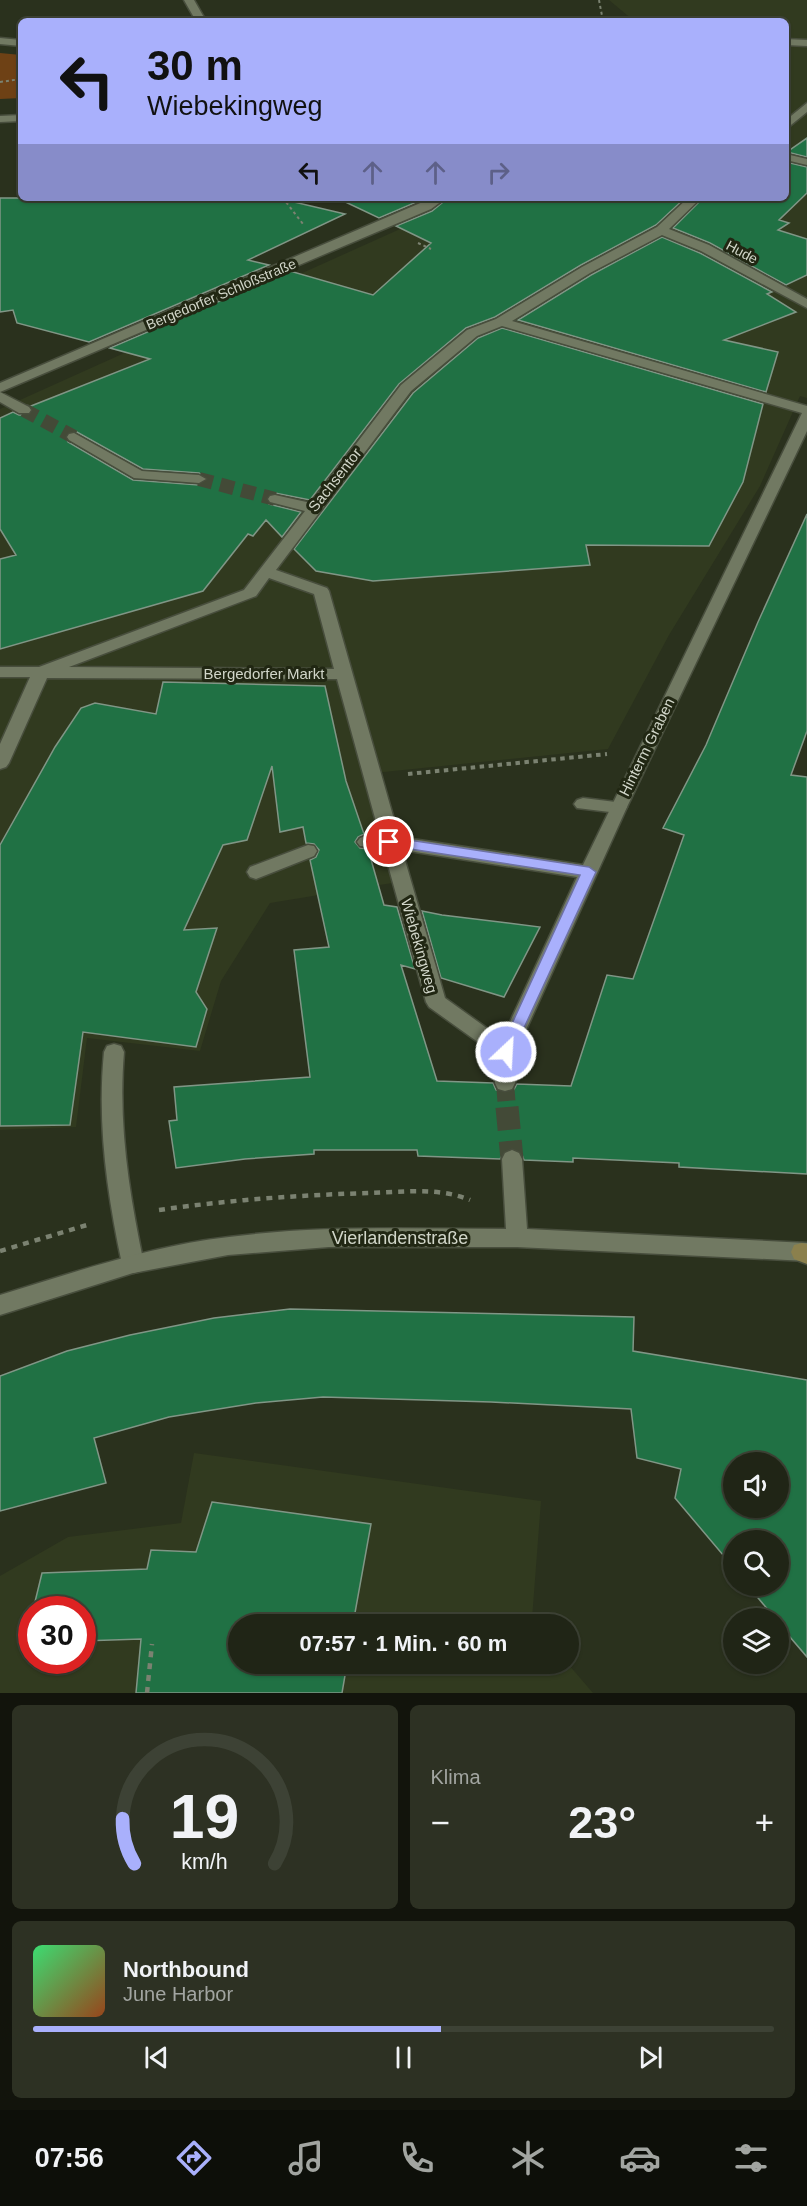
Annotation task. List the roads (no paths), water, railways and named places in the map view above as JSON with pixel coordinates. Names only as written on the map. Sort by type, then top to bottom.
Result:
[{"type":"street","points":[[189,0],[199,18]]},
{"type":"street","points":[[0,41],[18,43]]},
{"type":"street","points":[[789,42],[807,43]]},
{"type":"street","points":[[789,123],[807,106]]},
{"type":"street","points":[[0,119],[18,118]]},
{"type":"street","points":[[789,158],[807,162]]},
{"type":"street","name":"Bergedorfer Schloßstraße","points":[[1,388],[416,211],[434,201]]},
{"type":"street","name":"Sachsentor","points":[[41,672],[250,593],[312,508],[406,388],[472,333],[501,322],[586,270],[661,230],[692,201]]},
{"type":"street","name":"Hude","points":[[661,230],[705,249],[807,304]]},
{"type":"street","points":[[501,322],[807,410]]},
{"type":"street","points":[[1,388],[24,410]]},
{"type":"street","name":"Hinterm Graben","points":[[506,1083],[506,1052],[618,807],[807,416]]},
{"type":"street","points":[[74,437],[139,475],[199,478]]},
{"type":"street","points":[[275,499],[312,508]]},
{"type":"street","name":"Bergedorfer Markt","points":[[0,672],[344,674],[321,591],[267,572]]},
{"type":"street","points":[[0,763],[41,672]]},
{"type":"street","name":"Wiebekingweg","points":[[344,674],[389,842],[436,1002],[506,1052]]},
{"type":"street","points":[[584,804],[618,807]]},
{"type":"street","points":[[366,842],[389,842],[589,872]]},
{"type":"street","points":[[256,872],[308,851]]},
{"type":"street","points":[[114,1052],[110,1082],[116,1181],[133,1264]]},
{"type":"street","points":[[512,1159],[517,1238]]},
{"type":"street","name":"Vierlandenstraße","points":[[0,1305],[133,1264],[228,1246],[329,1238],[517,1238],[805,1253]]},
{"type":"tunnel","points":[[24,410],[74,437]]},
{"type":"tunnel","points":[[199,479],[275,499]]},
{"type":"tunnel","points":[[505,1083],[507,1108]]},
{"type":"tunnel","points":[[507,1107],[512,1159]]}]
